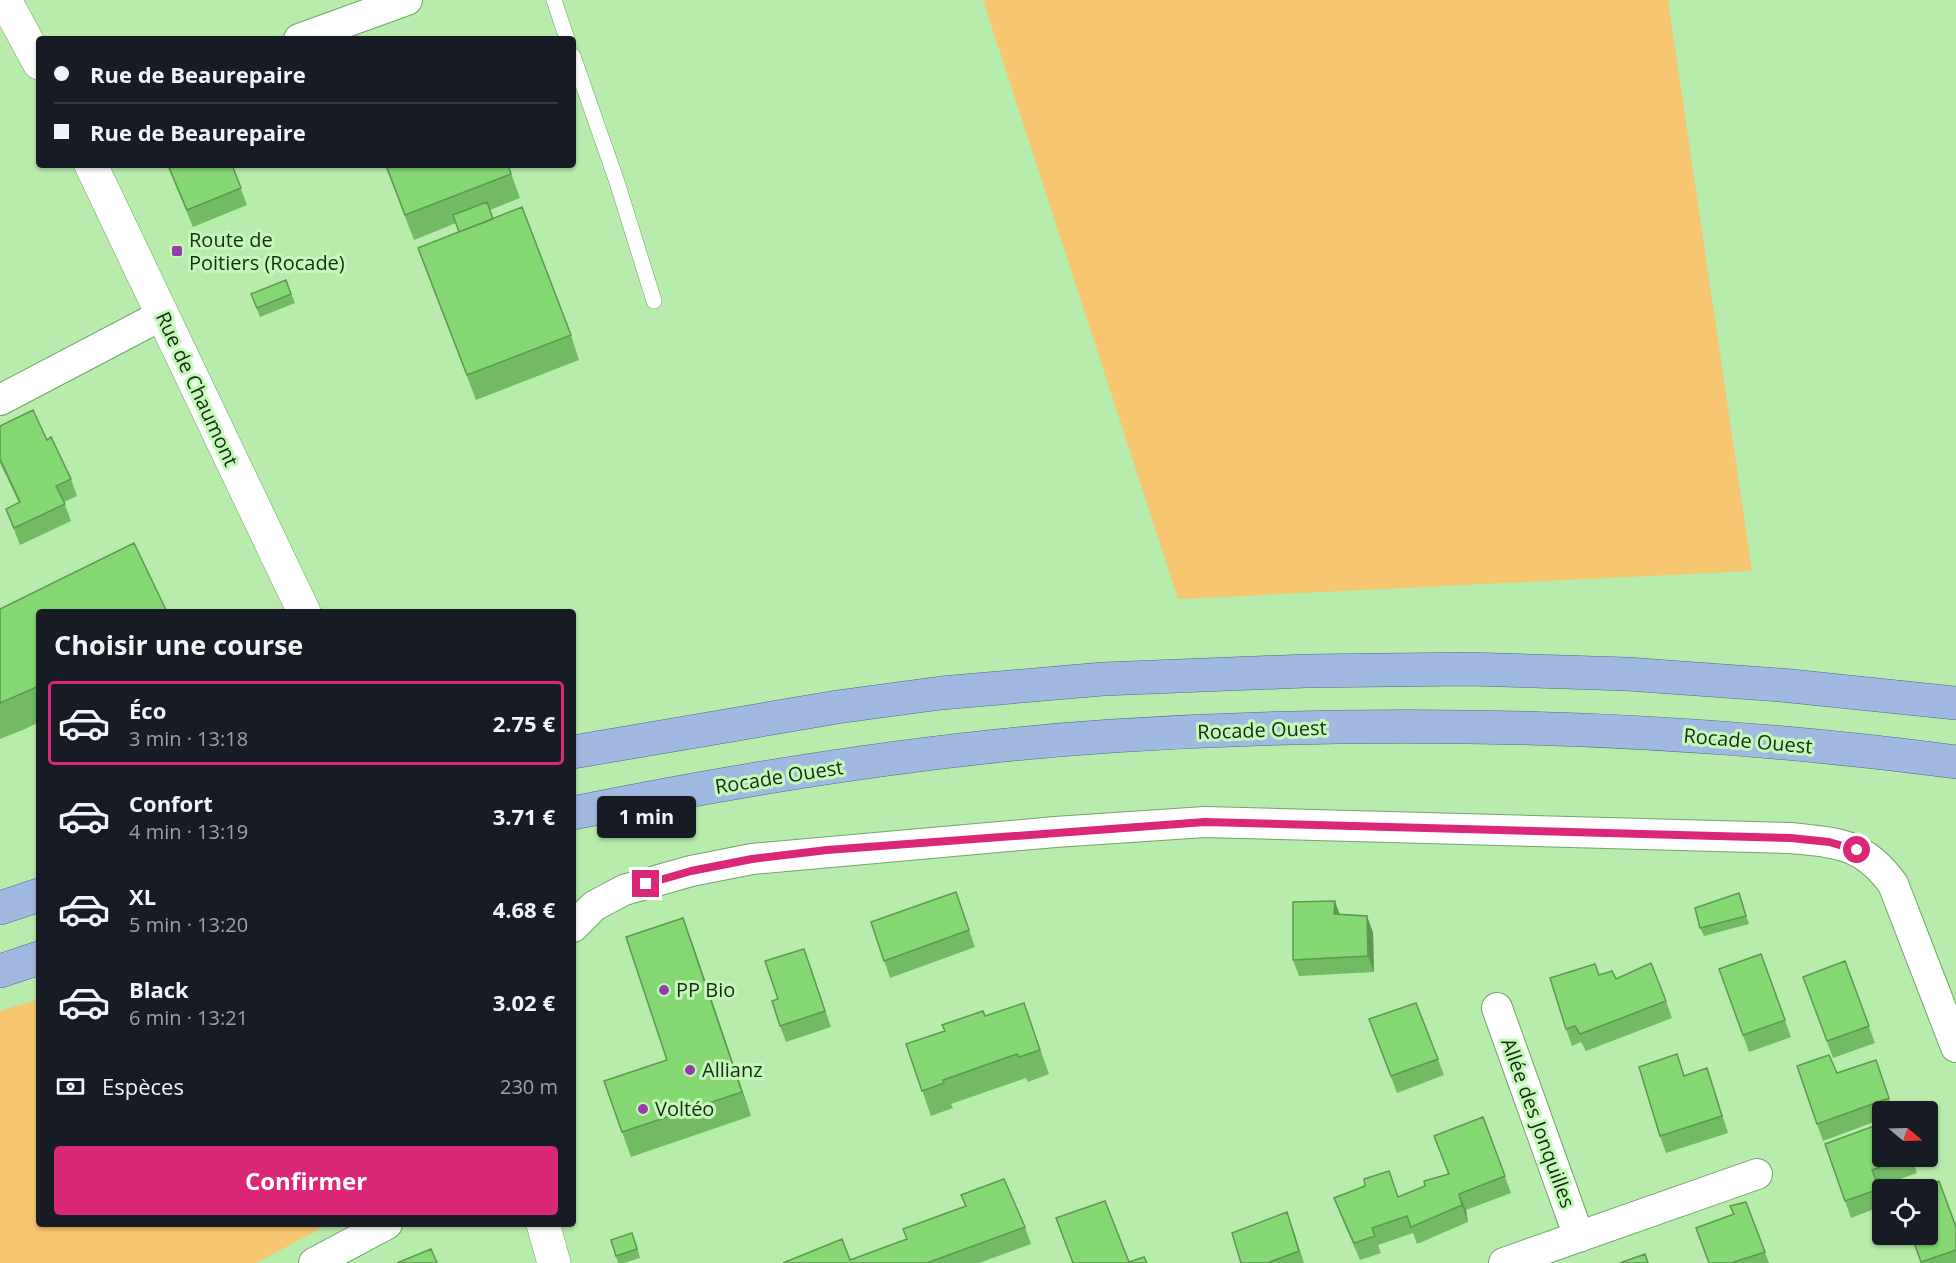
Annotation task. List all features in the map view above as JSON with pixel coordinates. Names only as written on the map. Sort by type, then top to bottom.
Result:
[{"type":"main road","points":[[576,751],[826,709],[941,693],[1103,679],[1306,671],[1468,669],[1627,674],[1781,685],[1956,703]]},
{"type":"main road","name":"Rocade Ouest","points":[[576,812],[769,778],[947,752],[1111,736],[1309,727],[1623,731],[1776,742],[1956,762]]},
{"type":"main road","points":[[0,908],[36,895]]},
{"type":"main road","points":[[0,971],[36,959]]},
{"type":"street","points":[[5,0],[36,57]]},
{"type":"street","points":[[307,36],[407,0]]},
{"type":"street","name":"Rue de Chaumont","points":[[92,168],[303,609]]},
{"type":"street","points":[[0,400],[162,315]]},
{"type":"street","points":[[576,924],[594,906],[624,890],[691,871],[732,863],[827,850],[1055,832],[1205,822],[1791,838],[1839,844],[1857,850],[1878,862],[1893,884],[1956,1047]]},
{"type":"street","name":"Allée des Jonquilles","points":[[1497,1008],[1579,1237]]},
{"type":"street","points":[[1503,1263],[1757,1173]]},
{"type":"street","points":[[314,1263],[381,1227]]},
{"type":"street","points":[[544,1227],[554,1263]]},
{"type":"lane","points":[[554,0],[566,36]]},
{"type":"lane","points":[[576,65],[617,182],[654,302]]},
{"type":"shaded area","points":[[983,0],[1668,0],[1752,571],[1178,599]]},
{"type":"shaded area","points":[[36,1000],[36,1227],[323,1227],[256,1263],[0,1263],[0,1011]]},
{"type":"building","points":[[169,168],[233,168],[241,188],[187,210]]},
{"type":"building","points":[[387,168],[509,168],[511,174],[405,215]]},
{"type":"building","points":[[487,202],[493,219],[459,232],[453,215]]},
{"type":"building","points":[[522,207],[571,335],[467,375],[418,248]]},
{"type":"building","points":[[286,280],[291,294],[257,308],[251,294]]},
{"type":"building","points":[[33,410],[47,440],[51,437],[71,479],[56,486],[65,504],[14,528],[6,509],[20,502],[0,459],[0,426]]},
{"type":"building","points":[[134,543],[166,609],[36,609],[36,687],[0,703],[0,609]]},
{"type":"building","points":[[956,892],[969,930],[884,961],[871,922]]},
{"type":"building","points":[[1739,893],[1746,916],[1700,928],[1695,908]]},
{"type":"building","points":[[1335,901],[1334,914],[1367,916],[1368,956],[1293,960],[1293,902]]},
{"type":"building","points":[[683,918],[742,1092],[622,1132],[604,1081],[667,1060],[626,937]]},
{"type":"building","points":[[804,949],[825,1011],[780,1026],[772,1001],[778,999],[765,961]]},
{"type":"building","points":[[1761,954],[1785,1020],[1743,1035],[1719,969]]},
{"type":"building","points":[[1845,961],[1869,1026],[1827,1041],[1803,977]]},
{"type":"building","points":[[1651,963],[1666,1001],[1580,1034],[1575,1026],[1566,1029],[1550,978],[1595,964],[1599,975],[1612,971],[1616,979]]},
{"type":"building","points":[[1024,1003],[1040,1050],[1019,1057],[1017,1054],[943,1080],[944,1083],[922,1091],[906,1044],[945,1031],[942,1025],[983,1011],[985,1016]]},
{"type":"building","points":[[1416,1003],[1438,1059],[1391,1076],[1369,1019]]},
{"type":"building","points":[[1677,1054],[1684,1076],[1707,1068],[1722,1116],[1660,1136],[1639,1067]]},
{"type":"building","points":[[1829,1055],[1837,1073],[1876,1060],[1889,1098],[1872,1101],[1872,1104],[1817,1124],[1797,1066]]},
{"type":"building","points":[[1483,1117],[1505,1176],[1459,1194],[1462,1205],[1411,1227],[1407,1216],[1372,1228],[1375,1236],[1354,1243],[1334,1198],[1365,1186],[1364,1179],[1389,1171],[1398,1197],[1425,1186],[1424,1181],[1449,1174],[1434,1136]]},
{"type":"building","points":[[1872,1127],[1872,1167],[1880,1167],[1872,1170],[1875,1179],[1872,1179],[1872,1191],[1845,1201],[1825,1144]]},
{"type":"building","points":[[1004,1179],[1025,1227],[927,1263],[783,1263],[842,1239],[850,1260],[907,1239],[903,1229],[966,1206],[961,1195]]},
{"type":"building","points":[[1938,1181],[1956,1227],[1956,1250],[1921,1262],[1915,1245],[1938,1245]]},
{"type":"building","points":[[1105,1201],[1129,1262],[1144,1257],[1147,1263],[1073,1263],[1056,1218]]},
{"type":"building","points":[[1746,1202],[1765,1252],[1731,1263],[1709,1263],[1696,1228],[1734,1214],[1730,1206]]},
{"type":"building","points":[[1287,1212],[1299,1251],[1267,1263],[1241,1263],[1232,1233]]},
{"type":"building","points":[[632,1233],[637,1249],[616,1256],[611,1240]]},
{"type":"building","points":[[431,1249],[437,1263],[397,1263]]},
{"type":"building","points":[[1645,1254],[1648,1263],[1620,1263]]},
{"type":"place","name":"Route de Poitiers (Rocade)","points":[[177,251]]},
{"type":"place","name":"PP Bio","points":[[664,990]]},
{"type":"place","name":"Allianz","points":[[690,1070]]},
{"type":"place","name":"Voltéo","points":[[643,1109]]},
{"type":"route","points":[[646,884],[691,871],[752,859],[827,850],[1205,822],[1791,838],[1829,842],[1857,850]]}]
